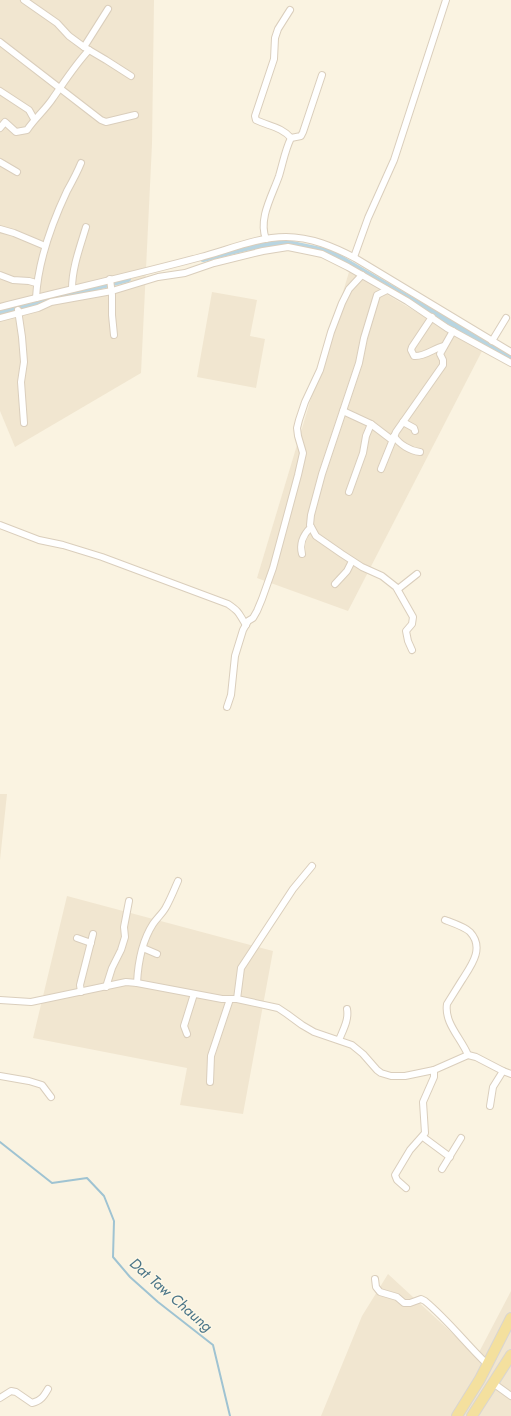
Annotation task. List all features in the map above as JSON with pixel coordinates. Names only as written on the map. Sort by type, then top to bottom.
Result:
[{"type":"main road","points":[[457,1416],[511,1318]]},
{"type":"main road","points":[[472,1416],[509,1361]]},
{"type":"street","points":[[24,0],[57,23],[69,36],[131,76]]},
{"type":"street","points":[[354,257],[368,218],[394,160],[446,0]]},
{"type":"street","points":[[0,128],[5,122],[16,132],[27,130],[34,119],[53,98],[86,48],[108,9]]},
{"type":"street","points":[[290,10],[276,33],[274,59],[255,116],[256,120],[277,128],[291,138]]},
{"type":"street","points":[[0,42],[101,120],[106,122],[135,115]]},
{"type":"street","points":[[291,138],[301,136],[322,76]]},
{"type":"street","points":[[0,91],[29,110],[34,119]]},
{"type":"street","points":[[266,239],[263,227],[264,217],[291,138]]},
{"type":"street","points":[[0,162],[17,172]]},
{"type":"street","points":[[36,298],[36,283],[45,246],[67,191],[81,163]]},
{"type":"street","points":[[72,289],[76,258],[86,227]]},
{"type":"street","points":[[0,229],[14,233],[45,246]]},
{"type":"street","points":[[0,307],[38,308],[51,302],[200,257],[266,239],[286,237],[309,240],[331,246],[354,257],[413,299],[511,352]]},
{"type":"street","points":[[0,318],[36,298],[72,289],[111,285],[184,273],[214,263],[263,251],[288,247],[322,254],[387,290],[413,299],[432,317],[511,363]]},
{"type":"street","points":[[0,275],[13,280],[36,283]]},
{"type":"street","points":[[227,707],[235,656],[243,630],[257,611],[262,599],[298,475],[303,453],[297,428],[299,420],[305,402],[320,370],[331,332],[342,303],[349,289],[362,275]]},
{"type":"street","points":[[111,285],[114,335]]},
{"type":"street","points":[[387,290],[377,295],[364,338],[359,364],[322,474],[311,515],[311,527],[316,536],[352,560],[382,576],[398,589],[413,617],[413,621],[406,631],[412,650]]},
{"type":"street","points":[[18,307],[24,356],[21,382],[24,423]]},
{"type":"street","points":[[432,317],[412,347],[412,353],[414,356],[419,356],[437,347],[444,346]]},
{"type":"street","points":[[492,341],[506,318]]},
{"type":"street","points":[[381,469],[393,438],[443,365],[443,360],[440,354],[453,330]]},
{"type":"street","points":[[343,411],[371,424],[397,440],[409,450],[420,452]]},
{"type":"street","points":[[404,421],[416,428]]},
{"type":"street","points":[[349,492],[363,454],[366,436],[371,424]]},
{"type":"street","points":[[0,525],[39,540],[75,549],[116,562],[228,604],[237,610],[246,625]]},
{"type":"street","points":[[302,554],[301,542],[304,533],[311,527]]},
{"type":"street","points":[[335,584],[347,571],[352,560]]},
{"type":"street","points":[[398,589],[417,574]]},
{"type":"street","points":[[237,999],[241,968],[294,889],[312,866]]},
{"type":"street","points":[[137,983],[138,967],[143,948],[151,929],[165,909],[178,881]]},
{"type":"street","points":[[106,987],[125,937],[124,927],[130,901]]},
{"type":"street","points":[[445,920],[470,932],[477,946],[476,955],[472,965],[447,1004],[446,1011],[447,1018],[464,1044],[468,1055]]},
{"type":"street","points":[[81,992],[80,985],[93,934]]},
{"type":"street","points":[[77,938],[91,943]]},
{"type":"street","points":[[143,948],[157,954]]},
{"type":"street","points":[[0,1000],[31,1002],[126,982],[137,983],[222,999],[237,999],[278,1008],[314,1032],[352,1045],[363,1054],[377,1070],[391,1076],[405,1076],[434,1070],[468,1055],[476,1057],[511,1074]]},
{"type":"street","points":[[187,1034],[184,1026],[194,994]]},
{"type":"street","points":[[210,1082],[211,1056],[230,999]]},
{"type":"street","points":[[339,1040],[347,1021],[347,1009]]},
{"type":"street","points":[[406,1188],[397,1180],[395,1175],[410,1150],[425,1133],[423,1102],[434,1077],[434,1070]]},
{"type":"street","points":[[490,1106],[493,1087],[503,1071]]},
{"type":"street","points":[[0,1076],[42,1085],[51,1097]]},
{"type":"street","points":[[423,1136],[450,1157]]},
{"type":"street","points":[[442,1169],[462,1138]]},
{"type":"street","points":[[375,1279],[376,1287],[380,1292],[397,1297],[404,1303],[410,1303],[421,1299],[425,1301],[487,1364]]},
{"type":"street","points":[[493,1383],[511,1396]]},
{"type":"street","points":[[0,1398],[11,1391],[16,1392],[32,1403],[41,1400],[48,1389]]},
{"type":"shaded area","points":[[0,0],[154,0],[152,144],[141,373],[15,447],[0,411]]},
{"type":"shaded area","points":[[349,272],[482,351],[348,611],[257,578]]},
{"type":"shaded area","points":[[212,292],[257,300],[250,336],[265,339],[256,388],[197,377]]},
{"type":"shaded area","points":[[0,794],[7,794],[0,860]]},
{"type":"shaded area","points":[[67,896],[273,951],[243,1114],[180,1105],[187,1068],[33,1038]]},
{"type":"shaded area","points":[[388,1274],[477,1356],[511,1291],[511,1416],[321,1416],[362,1316]]},
{"type":"waterway","points":[[203,259],[246,248],[276,243],[292,244],[330,252],[511,358]]},
{"type":"waterway","points":[[0,312],[128,279]]},
{"type":"waterway","name":"Dat Taw Chaung","points":[[0,1142],[52,1183],[87,1178],[104,1196],[114,1221],[113,1257],[130,1277],[158,1302],[213,1345],[230,1416]]}]
